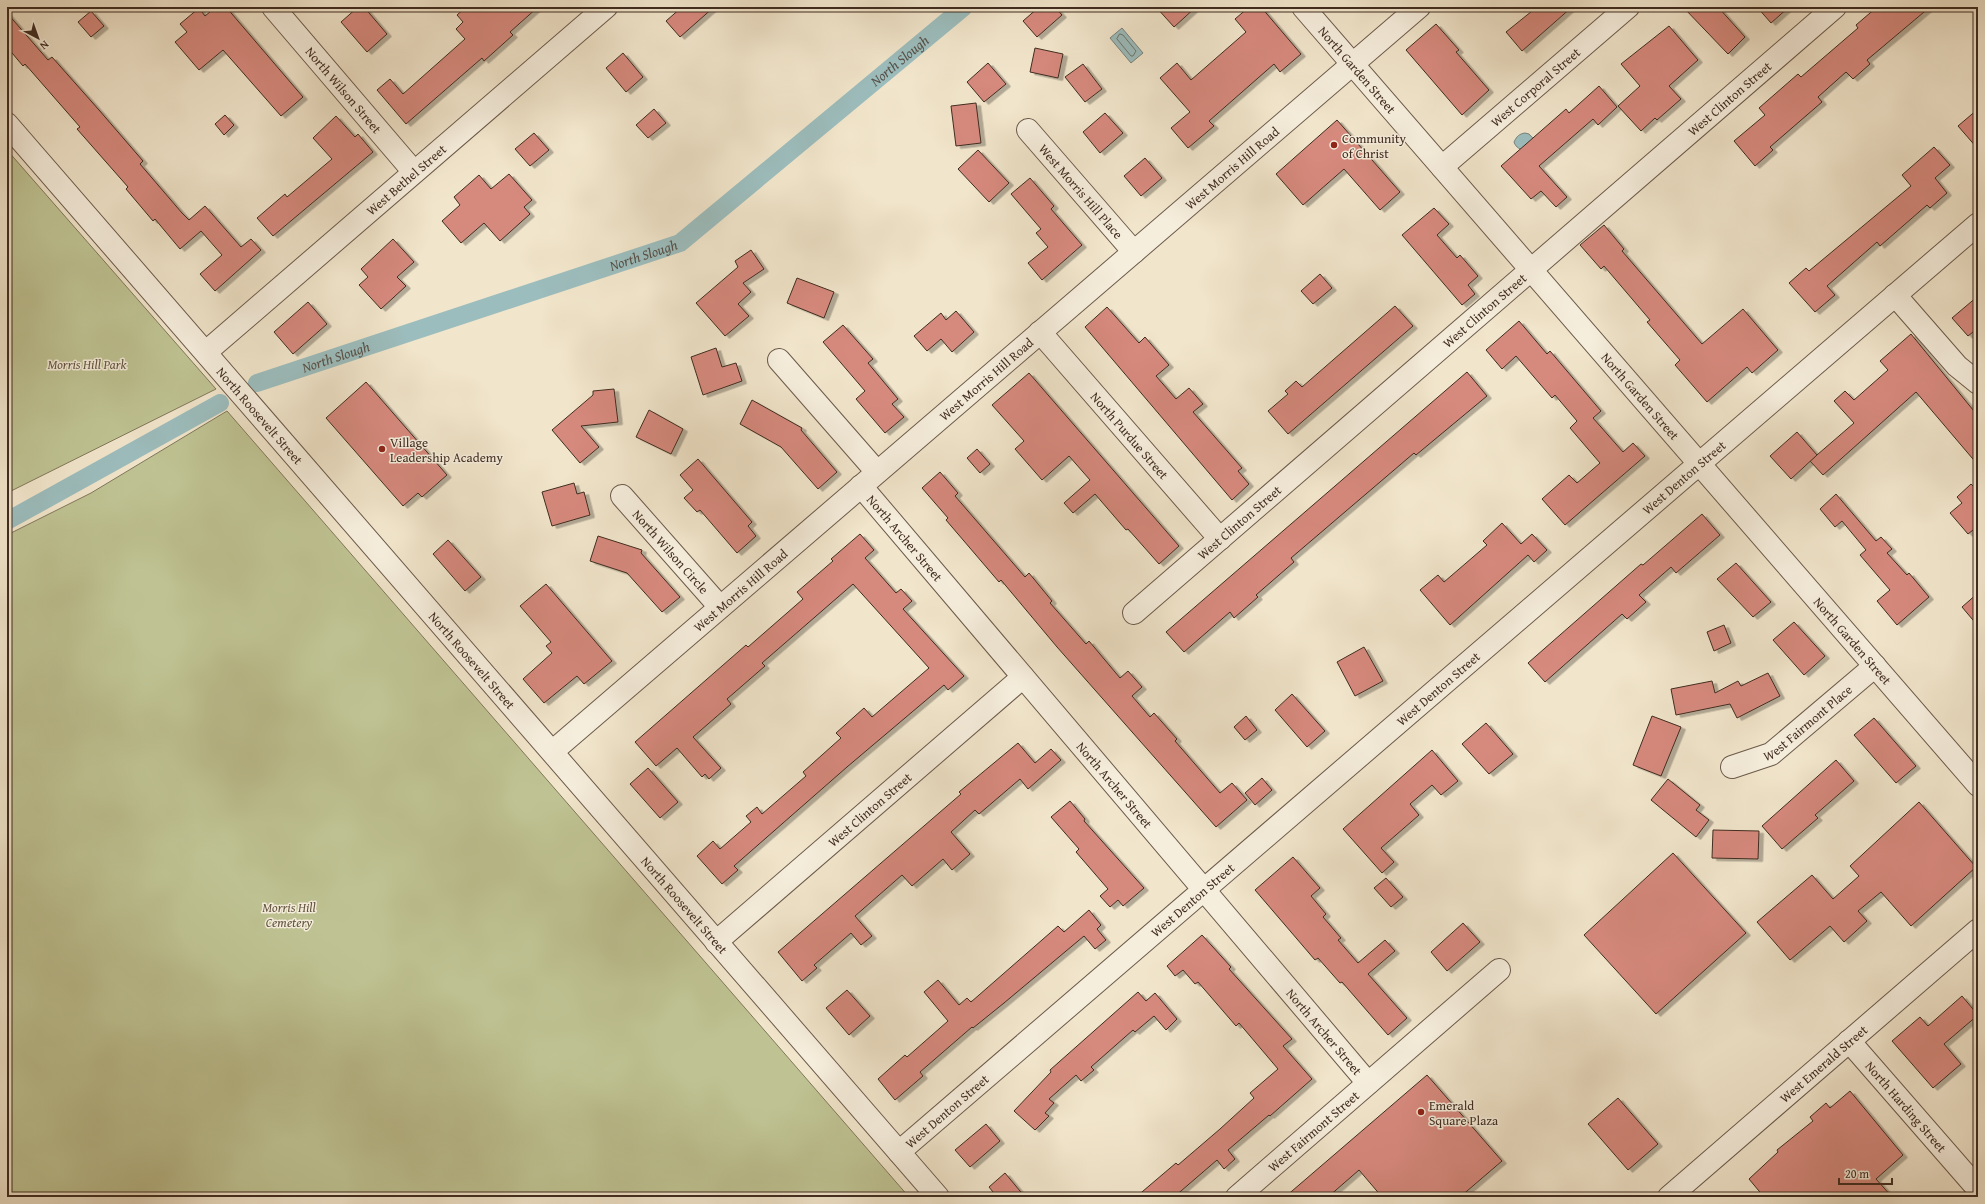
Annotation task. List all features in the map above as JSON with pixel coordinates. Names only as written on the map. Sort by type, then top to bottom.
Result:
[{"type":"street","name":"North Wilson Street","points":[[273,7],[414,172]]},
{"type":"street","name":"North Garden Street","points":[[1303,7],[1978,785]]},
{"type":"street","name":"West Morris Hill Road","points":[[553,751],[1419,7]]},
{"type":"street","name":"West Corporal Street","points":[[1442,167],[1628,7]]},
{"type":"street","name":"West Clinton Street","points":[[1134,613],[1835,7]]},
{"type":"street","name":"West Bethel Street","points":[[206,352],[599,9]]},
{"type":"street","name":"North Roosevelt Street","points":[[7,124],[553,751],[716,942],[938,1197]]},
{"type":"street","name":"West Morris Hill Place","points":[[1028,130],[1134,252]]},
{"type":"street","name":"West Denton Street","points":[[899,1152],[1978,224]]},
{"type":"street","points":[[1895,295],[1957,366],[1978,383]]},
{"type":"street","name":"North Purdue Street","points":[[1040,332],[1220,539]]},
{"type":"street","name":"North Archer Street","points":[[780,360],[869,479],[1023,677],[1368,1083]]},
{"type":"street","name":"North Wilson Circle","points":[[622,496],[720,608]]},
{"type":"street","name":"West Fairmont Place","points":[[1732,767],[1771,754],[1875,666]]},
{"type":"street","name":"West Clinton Street","points":[[716,942],[1023,677]]},
{"type":"street","name":"West Emerald Street","points":[[1669,1197],[1978,930]]},
{"type":"street","name":"West Fairmont Street","points":[[1237,1197],[1499,970]]},
{"type":"street","name":"North Harding Street","points":[[1849,1041],[1978,1189]]},
{"type":"green space","name":"Morris Hill Park","points":[[7,150],[216,389],[7,493]]},
{"type":"green space","name":"Morris Hill Cemetery","points":[[227,411],[909,1197],[7,1197],[7,535],[91,493]]},
{"type":"water","points":[[1122,28],[1143,53],[1131,63],[1110,38]]},
{"type":"water","points":[[1525,133],[1529,134],[1542,148],[1526,150],[1516,146],[1514,142],[1516,138]]},
{"type":"building","points":[[216,7],[226,7],[303,97],[281,116],[223,50],[199,70],[175,42],[187,32],[180,24],[199,8],[205,16]]},
{"type":"building","points":[[358,7],[364,7],[387,34],[367,52],[341,22]]},
{"type":"building","points":[[466,7],[538,7],[510,32],[513,35],[484,61],[482,58],[406,124],[377,90],[390,79],[403,94],[465,39],[456,29],[463,22],[457,15]]},
{"type":"building","points":[[682,7],[714,7],[680,37],[666,21]]},
{"type":"building","points":[[1039,7],[1055,7],[1062,15],[1037,37],[1023,21]]},
{"type":"building","points":[[1156,7],[1196,7],[1174,27]]},
{"type":"building","points":[[1249,7],[1261,7],[1301,54],[1280,72],[1274,64],[1209,121],[1214,126],[1188,148],[1171,128],[1190,112],[1160,78],[1177,63],[1191,80],[1246,32],[1235,19]]},
{"type":"building","points":[[1537,7],[1572,7],[1522,51],[1506,32]]},
{"type":"building","points":[[1683,7],[1718,7],[1745,37],[1728,54]]},
{"type":"building","points":[[1757,7],[1789,7],[1771,23]]},
{"type":"building","points":[[1877,7],[1930,7],[1867,60],[1870,64],[1853,79],[1846,72],[1818,97],[1822,102],[1770,147],[1773,150],[1755,166],[1734,141],[1765,115],[1759,108],[1798,74],[1801,77],[1858,28],[1856,25]]},
{"type":"building","points":[[91,11],[104,26],[91,37],[78,22]]},
{"type":"building","points":[[7,13],[48,60],[52,57],[99,110],[143,161],[140,164],[189,220],[205,206],[241,247],[251,239],[261,250],[215,291],[200,274],[222,255],[201,231],[180,249],[155,219],[153,221],[126,189],[128,187],[77,129],[80,127],[25,64],[23,66],[7,47]]},
{"type":"building","points":[[1436,24],[1459,50],[1456,52],[1489,90],[1462,115],[1406,50]]},
{"type":"building","points":[[1669,26],[1698,60],[1669,86],[1681,99],[1657,120],[1655,118],[1641,131],[1618,106],[1640,86],[1621,64]]},
{"type":"building","points":[[1035,48],[1063,54],[1058,78],[1030,72]]},
{"type":"building","points":[[623,53],[643,77],[626,92],[606,68]]},
{"type":"building","points":[[988,63],[1006,84],[984,102],[967,82]]},
{"type":"building","points":[[1083,64],[1102,89],[1085,102],[1065,77]]},
{"type":"building","points":[[1599,86],[1617,107],[1598,125],[1593,119],[1539,166],[1567,197],[1556,207],[1541,191],[1531,199],[1501,166],[1566,109],[1569,113]]},
{"type":"building","points":[[976,103],[981,143],[956,146],[951,106]]},
{"type":"building","points":[[654,109],[666,123],[648,138],[636,125]]},
{"type":"building","points":[[1978,109],[1978,149],[1958,126]]},
{"type":"building","points":[[1105,113],[1123,133],[1100,153],[1083,132]]},
{"type":"building","points":[[225,115],[234,125],[224,135],[215,124]]},
{"type":"building","points":[[336,116],[355,137],[358,134],[373,152],[273,236],[257,218],[285,194],[287,197],[332,159],[313,138]]},
{"type":"building","name":"Community of Christ","points":[[1337,120],[1400,192],[1380,210],[1344,169],[1303,205],[1276,174]]},
{"type":"building","points":[[534,133],[549,150],[530,166],[515,149]]},
{"type":"building","points":[[1934,147],[1950,165],[1935,178],[1947,193],[1930,208],[1927,205],[1880,246],[1877,242],[1827,286],[1835,295],[1815,312],[1789,283],[1806,268],[1809,271],[1911,186],[1902,175]]},
{"type":"building","points":[[978,150],[1009,183],[989,202],[958,169]]},
{"type":"building","points":[[1145,158],[1162,178],[1141,196],[1124,176]]},
{"type":"building","points":[[509,174],[532,200],[524,207],[530,214],[500,241],[484,223],[461,243],[442,221],[460,205],[454,197],[479,175],[491,189]]},
{"type":"building","points":[[1030,178],[1054,206],[1051,209],[1082,245],[1042,280],[1028,263],[1048,247],[1036,233],[1041,229],[1011,194]]},
{"type":"building","points":[[1434,208],[1449,224],[1437,235],[1457,258],[1460,255],[1478,276],[1468,285],[1475,294],[1462,305],[1402,235]]},
{"type":"building","points":[[1604,225],[1624,249],[1622,251],[1702,344],[1743,309],[1778,350],[1752,373],[1747,367],[1707,402],[1675,365],[1680,360],[1647,322],[1650,320],[1604,266],[1601,269],[1580,245]]},
{"type":"building","points":[[393,239],[414,262],[397,277],[406,286],[381,309],[359,285],[368,277],[361,269]]},
{"type":"building","points":[[751,250],[764,269],[743,283],[751,292],[738,304],[749,316],[725,336],[696,303],[738,267],[735,261]]},
{"type":"building","points":[[1320,274],[1332,288],[1313,304],[1301,291]]},
{"type":"building","points":[[797,278],[834,292],[824,318],[787,303]]},
{"type":"building","points":[[1978,296],[1978,328],[1968,336],[1952,318]]},
{"type":"building","points":[[308,302],[327,324],[293,354],[274,332]]},
{"type":"building","points":[[1395,306],[1413,326],[1288,434],[1268,411],[1288,394],[1285,391],[1296,381],[1302,387]]},
{"type":"building","points":[[1107,307],[1139,343],[1145,337],[1169,365],[1156,376],[1176,399],[1189,388],[1203,404],[1193,412],[1242,468],[1238,471],[1249,484],[1232,500],[1085,327]]},
{"type":"building","points":[[956,311],[974,332],[952,352],[941,339],[927,351],[914,336],[941,313],[946,320]]},
{"type":"building","points":[[1519,321],[1547,354],[1550,351],[1601,411],[1593,418],[1623,452],[1633,443],[1645,456],[1565,525],[1542,499],[1569,475],[1577,483],[1600,463],[1570,428],[1577,421],[1555,395],[1552,398],[1516,356],[1502,369],[1486,350]]},
{"type":"building","points":[[843,325],[873,359],[868,363],[898,399],[892,404],[904,417],[885,433],[856,399],[865,391],[823,342]]},
{"type":"building","points":[[1911,334],[1978,416],[1978,465],[1916,392],[1823,475],[1810,461],[1854,423],[1834,401],[1845,391],[1854,400],[1888,370],[1880,361]]},
{"type":"building","points":[[716,348],[722,367],[736,363],[742,381],[703,395],[691,357]]},
{"type":"building","points":[[1467,372],[1487,396],[1416,455],[1414,453],[1291,558],[1294,562],[1256,595],[1258,597],[1234,618],[1230,612],[1184,652],[1166,632]]},
{"type":"building","points":[[1029,373],[1179,546],[1159,564],[1128,529],[1126,530],[1095,494],[1073,513],[1064,503],[1090,480],[1069,456],[1042,480],[1015,449],[1024,441],[992,405]]},
{"type":"building","points":[[366,382],[447,475],[422,497],[418,493],[403,506],[326,418]]},
{"type":"building","points":[[614,389],[618,422],[581,426],[599,447],[580,463],[552,430],[593,395],[593,391]]},
{"type":"building","points":[[752,400],[802,428],[801,430],[837,472],[818,489],[781,447],[740,424]]},
{"type":"building","points":[[649,410],[683,429],[671,454],[636,437]]},
{"type":"building","points":[[1797,432],[1817,455],[1791,479],[1770,456]]},
{"type":"building","points":[[977,449],[990,464],[980,473],[967,458]]},
{"type":"building","points":[[698,459],[752,522],[748,526],[756,536],[737,553],[700,510],[697,512],[684,498],[693,490],[680,475]]},
{"type":"building","points":[[940,472],[958,493],[955,496],[1025,577],[1029,573],[1052,601],[1050,603],[1086,644],[1089,641],[1120,678],[1128,671],[1142,687],[1132,696],[1150,717],[1154,713],[1177,739],[1175,741],[1220,793],[1232,783],[1247,800],[1216,827],[1057,647],[1001,580],[999,582],[946,520],[948,518],[922,488]]},
{"type":"building","points":[[574,483],[577,494],[584,492],[590,515],[552,526],[542,492]]},
{"type":"building","points":[[1971,484],[1977,490],[1978,489],[1978,526],[1968,534],[1950,513],[1962,503],[1957,497]]},
{"type":"building","points":[[1836,494],[1876,541],[1881,537],[1892,549],[1887,553],[1907,575],[1909,573],[1929,597],[1897,625],[1877,601],[1890,590],[1860,555],[1866,550],[1842,521],[1835,527],[1820,509]]},
{"type":"building","points":[[1702,514],[1720,535],[1676,573],[1671,567],[1639,595],[1646,602],[1627,619],[1622,614],[1545,682],[1528,663],[1641,564],[1643,565]]},
{"type":"building","points":[[1502,523],[1521,544],[1532,534],[1547,550],[1534,562],[1528,555],[1450,625],[1420,590],[1438,575],[1444,582],[1487,545],[1483,541]]},
{"type":"building","points":[[860,534],[874,550],[865,558],[896,593],[901,589],[912,601],[903,609],[964,676],[948,690],[944,685],[847,767],[734,866],[738,870],[722,884],[697,856],[713,841],[720,849],[751,822],[746,816],[757,807],[762,814],[806,776],[803,772],[841,738],[836,733],[864,708],[872,717],[929,668],[853,584],[762,663],[765,666],[727,699],[731,704],[693,737],[721,768],[709,779],[705,774],[702,777],[677,748],[656,766],[635,742],[746,645],[748,647],[803,599],[797,592],[833,561],[831,559]]},
{"type":"building","points":[[598,536],[642,550],[641,553],[680,597],[662,612],[627,573],[590,561]]},
{"type":"building","points":[[448,540],[481,577],[465,591],[433,554]]},
{"type":"building","points":[[1736,563],[1771,602],[1753,617],[1717,579]]},
{"type":"building","points":[[546,584],[612,661],[584,684],[577,676],[544,703],[523,679],[552,653],[546,646],[551,642],[520,606]]},
{"type":"building","points":[[1978,593],[1978,626],[1962,607]]},
{"type":"building","points":[[1794,622],[1825,656],[1804,675],[1773,640]]},
{"type":"building","points":[[1724,625],[1731,643],[1714,651],[1707,632]]},
{"type":"building","points":[[1364,647],[1383,681],[1355,696],[1337,662]]},
{"type":"building","points":[[1768,673],[1780,696],[1737,718],[1730,704],[1676,715],[1671,689],[1712,681],[1715,693],[1738,681],[1741,686]]},
{"type":"building","points":[[1292,694],[1325,731],[1307,747],[1275,710]]},
{"type":"building","points":[[1246,716],[1257,730],[1245,740],[1234,727]]},
{"type":"building","points":[[1652,716],[1681,727],[1661,776],[1633,765]]},
{"type":"building","points":[[1874,718],[1916,766],[1896,783],[1854,735]]},
{"type":"building","points":[[1486,723],[1513,754],[1489,774],[1462,744]]},
{"type":"building","points":[[1018,743],[1035,763],[1051,749],[1061,760],[1028,789],[1020,779],[979,814],[975,810],[951,832],[970,854],[952,870],[943,859],[912,886],[902,875],[855,916],[872,936],[861,945],[851,933],[814,965],[817,968],[802,981],[778,952],[961,794],[959,792]]},
{"type":"building","points":[[1432,750],[1458,781],[1441,795],[1432,785],[1410,804],[1419,815],[1381,848],[1394,862],[1382,873],[1343,829]]},
{"type":"building","points":[[1836,760],[1854,781],[1815,815],[1818,818],[1782,849],[1762,826]]},
{"type":"building","points":[[648,768],[678,802],[660,818],[630,784]]},
{"type":"building","points":[[1262,778],[1272,790],[1255,805],[1245,793]]},
{"type":"building","points":[[1668,779],[1700,805],[1696,810],[1709,820],[1696,837],[1651,800]]},
{"type":"building","points":[[1070,801],[1085,819],[1084,821],[1144,888],[1123,906],[1118,900],[1110,907],[1100,896],[1108,889],[1076,852],[1079,849],[1051,817]]},
{"type":"building","points":[[1919,802],[1976,867],[1911,926],[1881,892],[1858,911],[1867,921],[1844,942],[1830,926],[1790,960],[1757,922],[1812,875],[1833,899],[1859,876],[1850,866]]},
{"type":"building","points":[[1713,830],[1759,831],[1758,859],[1712,858]]},
{"type":"building","points":[[1673,853],[1746,933],[1656,1014],[1584,935]]},
{"type":"building","points":[[1293,857],[1320,888],[1311,896],[1326,914],[1323,917],[1341,938],[1338,940],[1358,963],[1385,940],[1395,951],[1368,974],[1407,1018],[1388,1035],[1342,982],[1340,983],[1318,958],[1315,960],[1255,890]]},
{"type":"building","points":[[1386,878],[1403,897],[1391,907],[1374,888]]},
{"type":"building","points":[[1089,910],[1101,925],[1097,929],[1106,940],[1095,949],[1084,936],[1004,1003],[973,1028],[972,1027],[920,1072],[923,1076],[895,1100],[878,1079],[905,1055],[907,1057],[948,1021],[924,992],[938,980],[959,1005],[967,998],[971,1002],[1058,926],[1064,932]]},
{"type":"building","points":[[1463,923],[1480,942],[1447,971],[1431,952]]},
{"type":"building","points":[[1202,935],[1231,967],[1229,969],[1292,1039],[1283,1046],[1312,1079],[1228,1150],[1235,1159],[1224,1169],[1217,1160],[1174,1197],[1136,1197],[1176,1163],[1178,1165],[1220,1129],[1254,1098],[1250,1093],[1278,1069],[1239,1023],[1236,1026],[1198,982],[1195,984],[1183,970],[1175,976],[1167,966]]},
{"type":"building","points":[[847,990],[870,1016],[849,1035],[826,1008]]},
{"type":"building","points":[[1138,992],[1146,1001],[1155,993],[1177,1019],[1166,1030],[1154,1016],[1135,1032],[1133,1030],[1091,1067],[1094,1070],[1081,1081],[1076,1075],[1049,1099],[1054,1103],[1045,1113],[1049,1116],[1035,1130],[1014,1111],[1051,1072],[1050,1070]]},
{"type":"building","points":[[1962,996],[1978,1015],[1944,1044],[1961,1064],[1933,1088],[1892,1041],[1920,1017],[1928,1026]]},
{"type":"building","name":"Emerald Square Plaza","points":[[1427,1075],[1502,1161],[1460,1197],[1382,1197],[1359,1170],[1328,1197],[1285,1197]]},
{"type":"building","points":[[1850,1091],[1903,1155],[1876,1179],[1892,1197],[1764,1197],[1749,1179],[1778,1152],[1777,1150],[1813,1121],[1810,1117],[1826,1103],[1830,1108]]},
{"type":"building","points":[[1618,1098],[1658,1144],[1628,1170],[1588,1124]]},
{"type":"building","points":[[986,1124],[1000,1141],[970,1167],[955,1150]]},
{"type":"building","points":[[1005,1173],[1025,1197],[997,1197],[989,1187]]},
{"type":"waterway","name":"North Slough","points":[[257,383],[680,243],[964,7]]},
{"type":"waterway","name":"North Slough","points":[[7,521],[220,403]]},
{"type":"place","name":"Community of Christ","points":[[1334,145]]},
{"type":"place","name":"Village Leadership Academy","points":[[382,449]]},
{"type":"place","name":"Emerald Square Plaza","points":[[1421,1112]]}]
